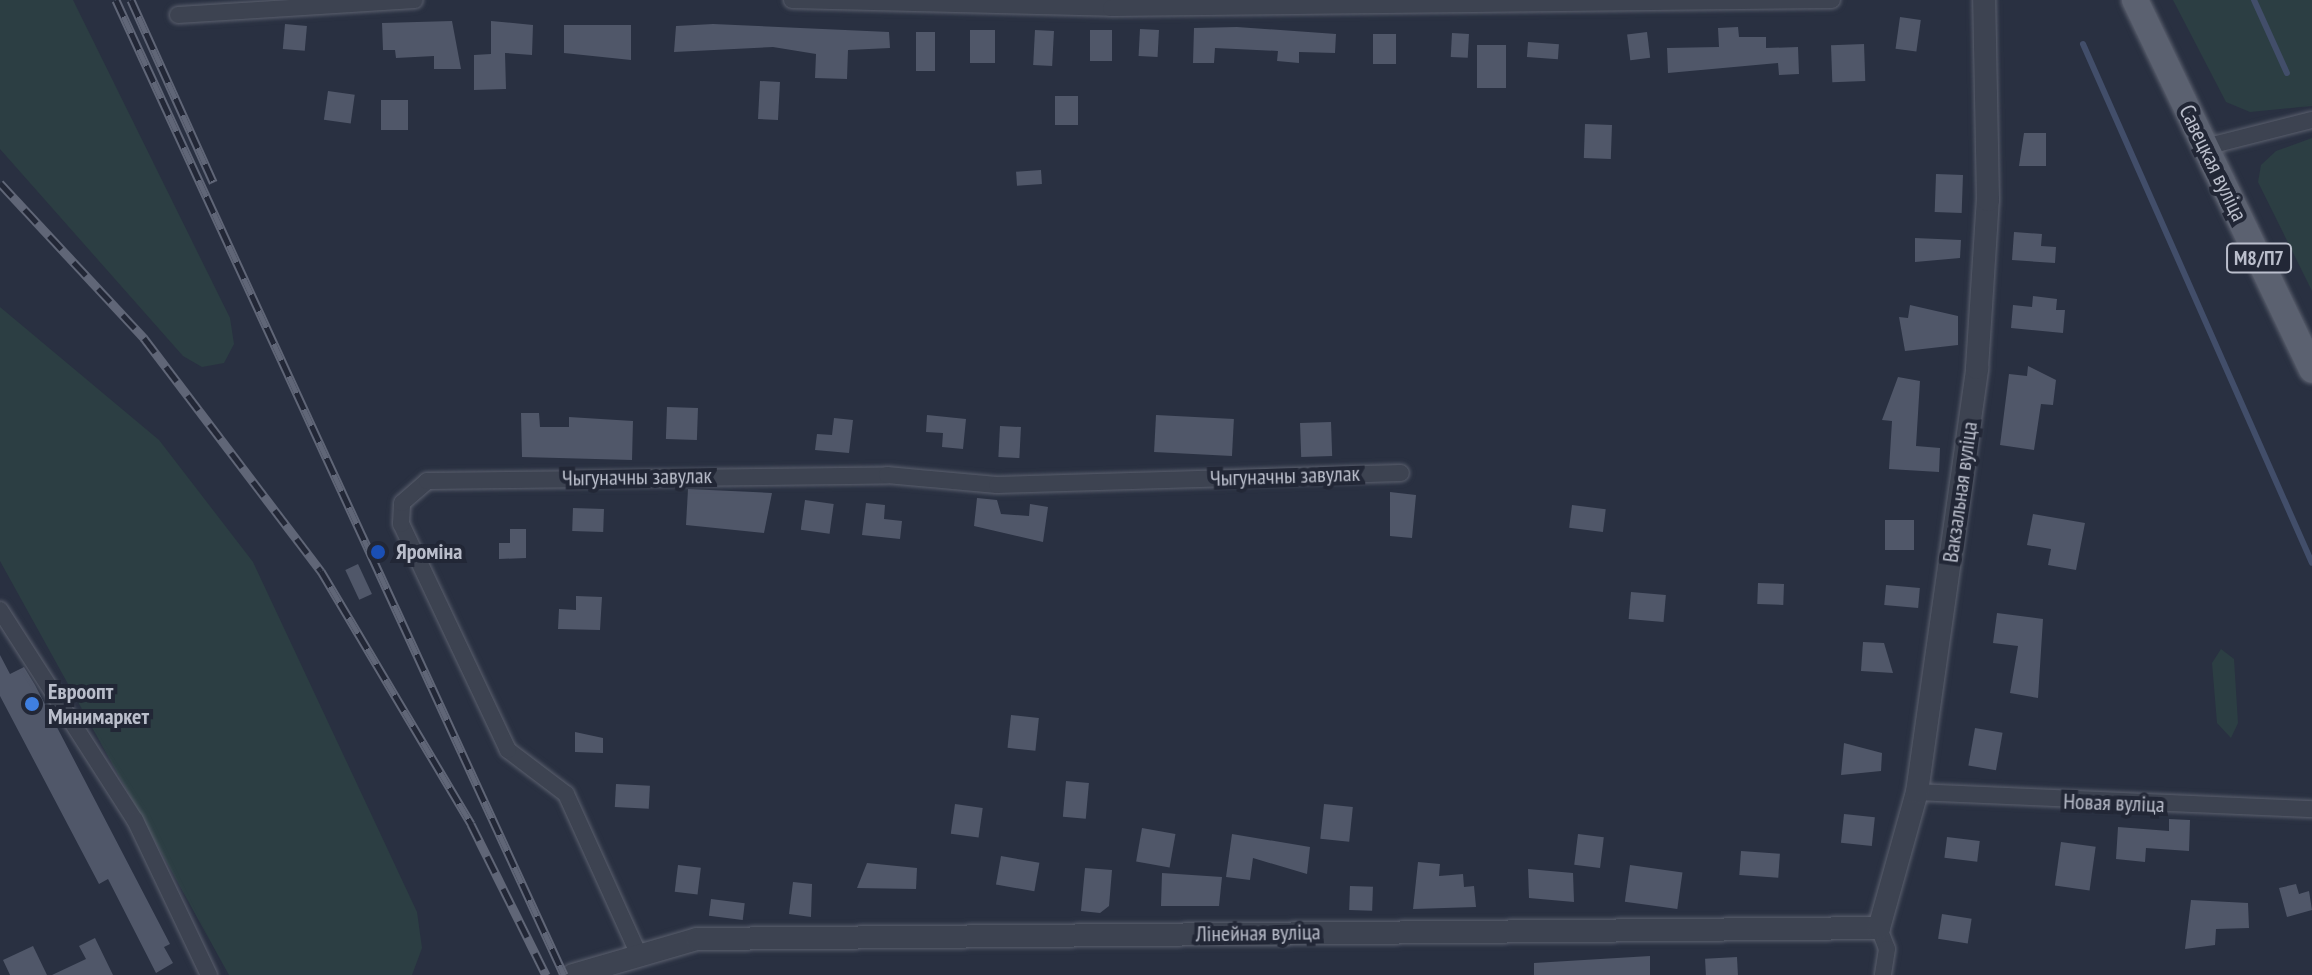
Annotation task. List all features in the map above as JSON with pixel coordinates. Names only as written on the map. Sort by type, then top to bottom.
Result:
[{"type":"main road","name":"Савецкая вуліца","points":[[2135,0],[2312,370]]},
{"type":"street","points":[[178,15],[415,0]]},
{"type":"street","points":[[792,0],[1126,8],[1832,0]]},
{"type":"street","name":"Вакзальная вуліца","points":[[1883,975],[1887,949],[1879,928],[1917,792],[1977,368],[1988,200],[1984,0]]},
{"type":"street","points":[[2205,147],[2312,120]]},
{"type":"street","name":"Чыгуначны завулак","points":[[639,955],[566,794],[508,750],[401,524],[402,503],[427,481],[887,475],[997,485],[1401,473]]},
{"type":"street","points":[[0,610],[135,820],[209,975]]},
{"type":"street","name":"Новая вуліца","points":[[1917,792],[2312,809]]},
{"type":"street","name":"Лінейная вуліца","points":[[573,975],[697,939],[1879,928]]},
{"type":"shaded area","points":[[0,0],[73,0],[230,318],[234,344],[224,363],[202,367],[183,356],[0,149]]},
{"type":"shaded area","points":[[2173,0],[2312,0],[2312,106],[2250,112],[2226,102]]},
{"type":"shaded area","points":[[2312,138],[2312,291],[2258,182],[2261,165],[2276,151]]},
{"type":"shaded area","points":[[0,307],[159,440],[253,562],[417,912],[422,948],[412,975],[229,975],[0,561]]},
{"type":"shaded area","points":[[2221,649],[2234,659],[2238,723],[2231,738],[2217,723],[2212,663]]},
{"type":"building","points":[[1900,17],[1921,20],[1916,52],[1896,49]]},
{"type":"building","points":[[452,21],[461,69],[434,69],[434,56],[396,58],[395,50],[383,50],[382,23]]},
{"type":"building","points":[[491,21],[533,25],[532,55],[505,53],[506,89],[474,90],[474,55],[491,54]]},
{"type":"building","points":[[285,24],[307,26],[305,51],[283,49]]},
{"type":"building","points":[[713,24],[889,32],[890,48],[848,50],[847,79],[815,78],[816,54],[773,47],[674,52],[676,26]]},
{"type":"building","points":[[564,25],[631,25],[631,60],[564,53]]},
{"type":"building","points":[[1237,27],[1336,34],[1335,53],[1299,52],[1299,63],[1277,61],[1278,51],[1215,48],[1214,63],[1193,63],[1194,28]]},
{"type":"building","points":[[1738,27],[1739,37],[1766,37],[1766,48],[1798,47],[1799,74],[1779,75],[1778,63],[1668,73],[1667,48],[1719,47],[1718,28]]},
{"type":"building","points":[[1140,29],[1159,30],[1158,57],[1139,56]]},
{"type":"building","points":[[970,30],[995,30],[995,63],[970,63]]},
{"type":"building","points":[[1035,30],[1054,31],[1052,66],[1033,65]]},
{"type":"building","points":[[1090,30],[1112,30],[1112,61],[1090,61]]},
{"type":"building","points":[[916,32],[935,32],[935,71],[916,71]]},
{"type":"building","points":[[1647,32],[1650,58],[1630,60],[1627,34]]},
{"type":"building","points":[[1452,33],[1469,34],[1468,58],[1451,57]]},
{"type":"building","points":[[1373,34],[1396,34],[1396,64],[1373,64]]},
{"type":"building","points":[[1528,42],[1559,44],[1558,59],[1527,57]]},
{"type":"building","points":[[1864,44],[1865,81],[1832,82],[1831,45]]},
{"type":"building","points":[[1477,45],[1506,45],[1506,88],[1477,88]]},
{"type":"building","points":[[760,81],[780,82],[778,120],[758,119]]},
{"type":"building","points":[[328,91],[355,95],[351,123],[324,120]]},
{"type":"building","points":[[1055,96],[1078,96],[1078,125],[1055,125]]},
{"type":"building","points":[[381,100],[408,100],[408,130],[381,130]]},
{"type":"building","points":[[1585,124],[1612,125],[1611,159],[1584,158]]},
{"type":"building","points":[[2024,133],[2046,133],[2046,166],[2019,166]]},
{"type":"building","points":[[1041,170],[1042,184],[1017,186],[1016,172]]},
{"type":"building","points":[[1936,174],[1963,175],[1962,213],[1935,212]]},
{"type":"building","points":[[2014,232],[2042,234],[2041,246],[2056,247],[2055,263],[2012,260]]},
{"type":"building","points":[[1915,238],[1961,240],[1960,258],[1915,262]]},
{"type":"building","points":[[2033,296],[2057,299],[2056,310],[2065,310],[2063,333],[2011,328],[2013,305],[2032,307]]},
{"type":"building","points":[[1910,305],[1958,316],[1958,345],[1905,351],[1899,317],[1908,318]]},
{"type":"building","points":[[2028,366],[2056,380],[2053,405],[2041,404],[2034,450],[2000,445],[2009,374],[2027,376]]},
{"type":"building","points":[[1898,377],[1920,381],[1916,446],[1940,448],[1939,472],[1889,469],[1892,421],[1882,420]]},
{"type":"building","points":[[667,407],[698,408],[697,440],[666,439]]},
{"type":"building","points":[[521,413],[539,413],[540,427],[569,427],[569,417],[633,421],[632,460],[522,457]]},
{"type":"building","points":[[927,415],[966,419],[963,449],[942,447],[943,433],[926,432]]},
{"type":"building","points":[[1156,415],[1234,419],[1232,456],[1154,452]]},
{"type":"building","points":[[834,418],[853,420],[849,453],[815,450],[817,434],[832,435]]},
{"type":"building","points":[[1331,422],[1332,456],[1301,457],[1300,423]]},
{"type":"building","points":[[1000,426],[1021,427],[1019,458],[998,457]]},
{"type":"building","points":[[688,489],[772,493],[764,533],[686,525]]},
{"type":"building","points":[[1390,492],[1416,495],[1412,538],[1390,536]]},
{"type":"building","points":[[977,498],[997,500],[1001,514],[1029,516],[1030,504],[1048,507],[1043,542],[974,526]]},
{"type":"building","points":[[805,500],[834,504],[830,534],[801,530]]},
{"type":"building","points":[[866,503],[885,505],[884,519],[902,521],[900,539],[862,535]]},
{"type":"building","points":[[1572,505],[1606,509],[1603,532],[1569,528]]},
{"type":"building","points":[[573,508],[604,509],[603,532],[572,531]]},
{"type":"building","points":[[2033,514],[2085,523],[2076,570],[2048,565],[2051,549],[2027,545]]},
{"type":"building","points":[[1885,520],[1914,520],[1914,550],[1885,550]]},
{"type":"building","points":[[510,529],[526,529],[526,558],[499,559],[499,543],[510,543]]},
{"type":"building","points":[[358,564],[372,594],[359,600],[345,570]]},
{"type":"building","points":[[1758,583],[1784,584],[1783,605],[1757,604]]},
{"type":"building","points":[[1886,585],[1920,588],[1918,608],[1884,605]]},
{"type":"building","points":[[1631,592],[1666,595],[1664,622],[1629,619]]},
{"type":"building","points":[[576,596],[602,597],[600,630],[558,629],[559,609],[576,610]]},
{"type":"building","points":[[1997,613],[2043,619],[2038,698],[2010,693],[2018,646],[1993,643]]},
{"type":"building","points":[[1863,642],[1884,643],[1893,673],[1861,671]]},
{"type":"building","points":[[0,655],[10,674],[24,667],[35,685],[170,944],[164,947],[173,963],[156,973],[108,879],[99,884],[0,696]]},
{"type":"building","points":[[1011,715],[1039,718],[1035,751],[1008,748]]},
{"type":"building","points":[[1975,728],[2003,733],[1996,770],[1968,765]]},
{"type":"building","points":[[575,732],[603,738],[603,753],[575,752]]},
{"type":"building","points":[[1844,743],[1882,753],[1881,771],[1841,775]]},
{"type":"building","points":[[1066,781],[1089,783],[1086,819],[1063,817]]},
{"type":"building","points":[[616,784],[650,786],[649,809],[615,807]]},
{"type":"building","points":[[955,804],[983,808],[979,838],[951,834]]},
{"type":"building","points":[[1324,804],[1353,807],[1349,842],[1320,839]]},
{"type":"building","points":[[1844,814],[1875,817],[1872,846],[1841,843]]},
{"type":"building","points":[[2169,819],[2190,820],[2189,851],[2146,848],[2145,862],[2116,859],[2118,827],[2169,831]]},
{"type":"building","points":[[1142,828],[1175,834],[1170,867],[1136,861]]},
{"type":"building","points":[[1232,834],[1310,847],[1307,874],[1253,858],[1250,880],[1226,877]]},
{"type":"building","points":[[1578,834],[1604,837],[1600,868],[1574,865]]},
{"type":"building","points":[[1947,837],[1980,841],[1977,862],[1944,858]]},
{"type":"building","points":[[2061,842],[2096,847],[2090,890],[2055,886]]},
{"type":"building","points":[[1741,851],[1780,854],[1778,878],[1739,875]]},
{"type":"building","points":[[1001,856],[1039,863],[1034,891],[996,885]]},
{"type":"building","points":[[1418,862],[1440,864],[1439,876],[1463,874],[1464,887],[1474,886],[1476,907],[1413,909]]},
{"type":"building","points":[[867,863],[917,868],[916,889],[857,888]]},
{"type":"building","points":[[678,865],[701,868],[698,895],[675,892]]},
{"type":"building","points":[[1630,865],[1682,872],[1677,909],[1625,902]]},
{"type":"building","points":[[1085,868],[1112,870],[1109,906],[1100,913],[1081,911]]},
{"type":"building","points":[[1528,869],[1573,873],[1574,902],[1529,898]]},
{"type":"building","points":[[1162,873],[1222,877],[1219,906],[1161,906]]},
{"type":"building","points":[[793,882],[812,884],[811,917],[789,914]]},
{"type":"building","points":[[2296,884],[2299,894],[2309,891],[2312,910],[2287,917],[2279,888]]},
{"type":"building","points":[[1350,886],[1373,887],[1372,911],[1349,910]]},
{"type":"building","points":[[711,899],[745,903],[743,920],[709,916]]},
{"type":"building","points":[[2191,900],[2248,903],[2249,928],[2216,929],[2215,945],[2185,949]]},
{"type":"building","points":[[1942,914],[1972,919],[1968,943],[1938,939]]},
{"type":"building","points":[[95,938],[113,975],[52,975],[86,959],[79,946]]},
{"type":"building","points":[[33,946],[47,975],[10,975],[3,960]]},
{"type":"building","points":[[1650,956],[1650,975],[1534,975],[1534,963]]},
{"type":"building","points":[[1737,957],[1738,975],[1706,975],[1705,959]]},
{"type":"waterway","points":[[2254,0],[2287,73]]},
{"type":"waterway","points":[[2083,44],[2312,563]]},
{"type":"railway","points":[[116,0],[564,975]]},
{"type":"railway","points":[[131,0],[213,182]]},
{"type":"railway","points":[[0,183],[144,338],[321,571],[471,824],[546,975]]},
{"type":"place","name":"Яроміна","points":[[378,552]]},
{"type":"place","name":"Евроопт Минимаркет","points":[[32,704]]}]
